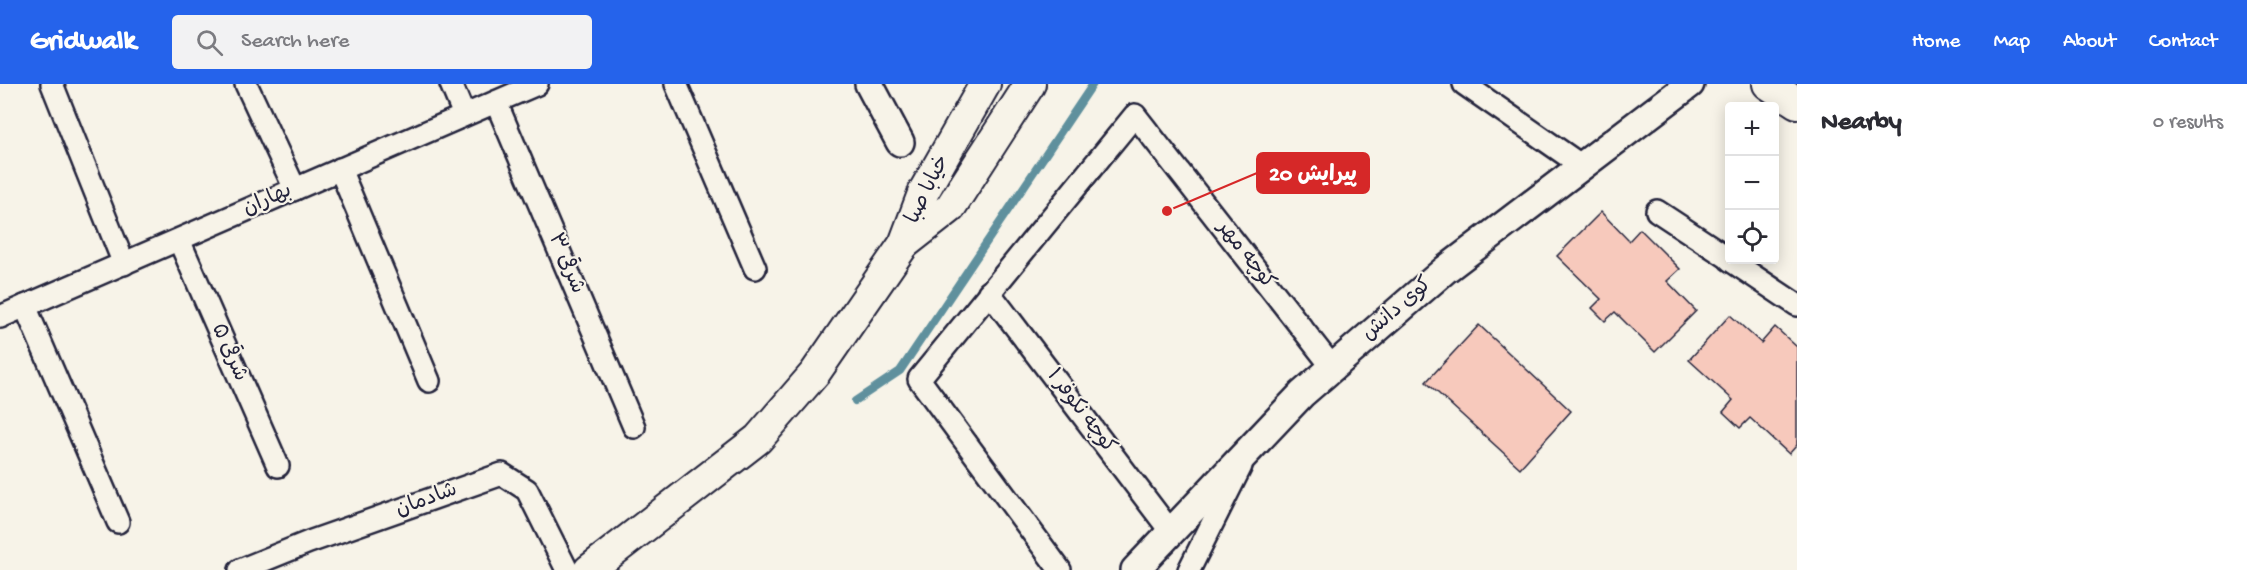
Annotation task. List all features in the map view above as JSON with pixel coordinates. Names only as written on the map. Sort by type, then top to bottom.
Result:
[{"type":"main road","name":"خیابا صبا","points":[[904,244],[924,191],[986,84]]},
{"type":"main road","name":"خیابا صبا","points":[[904,244],[950,208],[1030,84]]},
{"type":"main road","points":[[1768,84],[1797,103]]},
{"type":"main road","points":[[589,570],[758,439],[815,373],[904,244]]},
{"type":"street","points":[[52,84],[124,264]]},
{"type":"street","points":[[246,84],[295,189]]},
{"type":"street","points":[[451,84],[464,116]]},
{"type":"street","name":"بهاران","points":[[0,317],[537,84]]},
{"type":"street","points":[[676,84],[755,268]]},
{"type":"street","points":[[869,84],[900,142]]},
{"type":"street","points":[[1464,84],[1582,166]]},
{"type":"street","name":"کوی دانش","points":[[1135,570],[1302,394],[1445,270],[1690,84]]},
{"type":"street","name":"۳ شرقی","points":[[496,102],[634,427]]},
{"type":"street","name":"کوچه مهر","points":[[989,292],[1135,116],[1333,368]]},
{"type":"street","points":[[340,169],[429,381]]},
{"type":"street","points":[[1657,211],[1725,257]]},
{"type":"street","name":"۵ شرقی","points":[[179,240],[278,466]]},
{"type":"street","points":[[1736,264],[1797,305]]},
{"type":"street","points":[[989,292],[919,379],[1060,570]]},
{"type":"street","name":"کوچه نکوفر ۱","points":[[989,292],[1171,532]]},
{"type":"street","points":[[25,306],[118,522]]},
{"type":"street","points":[[1189,570],[1248,452]]},
{"type":"street","name":"شادمان","points":[[240,570],[309,542],[502,474],[527,490],[567,570]]},
{"type":"building","points":[[1601,212],[1629,241],[1640,229],[1680,269],[1667,281],[1696,311],[1655,352],[1615,312],[1605,321],[1592,308],[1601,299],[1557,256]]},
{"type":"building","points":[[1730,315],[1761,343],[1775,327],[1797,347],[1797,445],[1789,454],[1750,418],[1740,428],[1723,412],[1733,400],[1689,360]]},
{"type":"building","points":[[1479,325],[1571,411],[1520,468],[1426,382]]},
{"type":"waterway","points":[[855,401],[900,371],[1093,84]]},
{"type":"place","name":"پیرایش 20","points":[[1167,211]]}]
